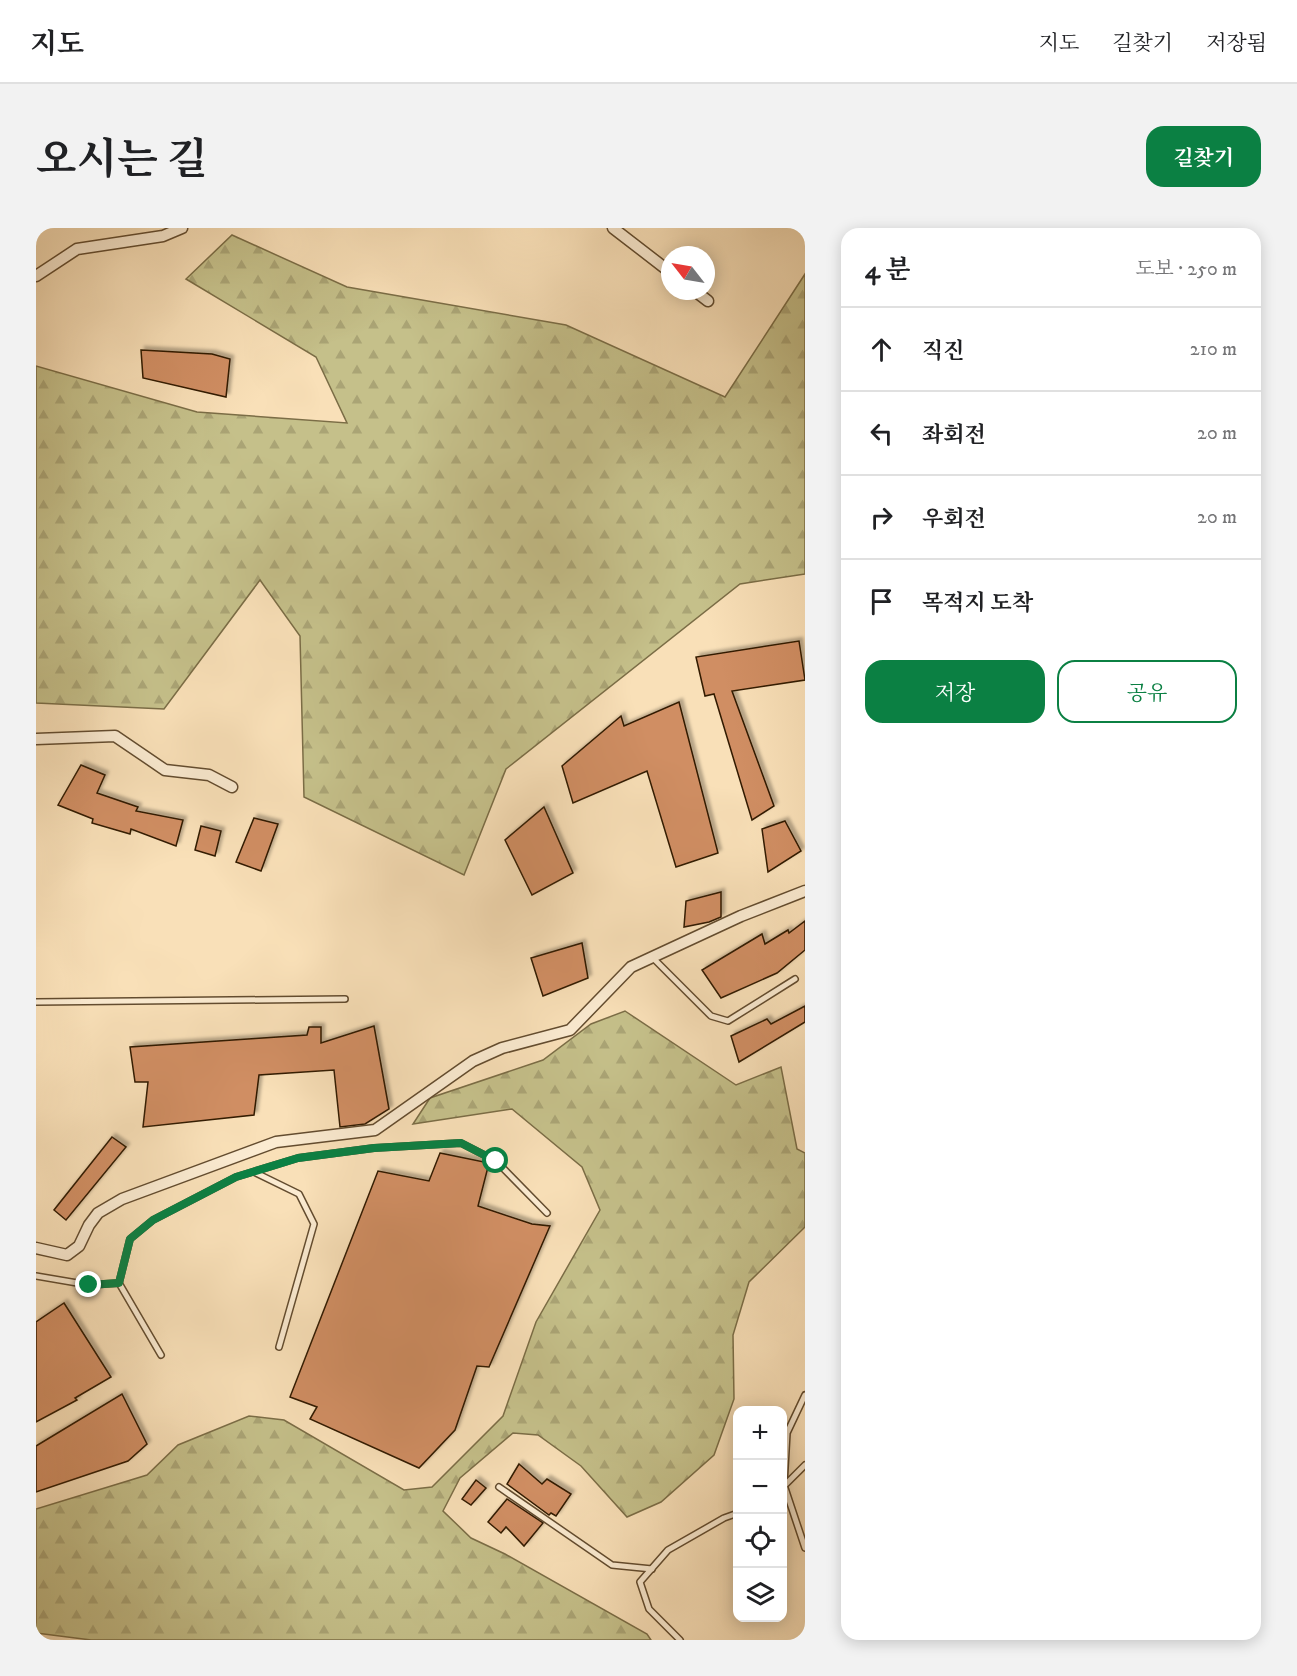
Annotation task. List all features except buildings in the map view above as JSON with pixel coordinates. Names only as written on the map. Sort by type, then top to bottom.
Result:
[{"type":"street","points":[[36,276],[77,249],[163,236],[183,228]]},
{"type":"street","points":[[613,228],[661,265]]},
{"type":"street","points":[[36,739],[115,736],[165,770],[209,775],[232,787]]},
{"type":"street","points":[[36,1248],[66,1255],[79,1246],[98,1213],[122,1199],[276,1142],[375,1130],[473,1061],[502,1048],[570,1030],[631,967],[741,916],[805,891]]},
{"type":"lane","points":[[652,957],[711,1016],[728,1021],[795,979]]},
{"type":"lane","points":[[36,1002],[345,999]]},
{"type":"lane","points":[[161,1355],[119,1283],[130,1239],[153,1220],[236,1177],[298,1158],[374,1148],[461,1143],[496,1161],[547,1213]]},
{"type":"lane","points":[[254,1172],[299,1194],[314,1224],[279,1347]]},
{"type":"lane","points":[[36,1276],[89,1285],[119,1283]]},
{"type":"lane","points":[[785,1460],[788,1433],[805,1395]]},
{"type":"lane","points":[[787,1482],[805,1465]]},
{"type":"lane","points":[[500,1487],[612,1565],[652,1569]]},
{"type":"lane","points":[[787,1497],[805,1548]]},
{"type":"lane","points":[[680,1640],[649,1609],[640,1582],[668,1550],[735,1514]]},
{"type":"green space","points":[[232,235],[347,287],[566,325],[725,397],[805,274],[805,574],[740,584],[506,769],[464,875],[304,797],[300,636],[260,580],[164,709],[36,703],[36,366],[197,412],[347,423],[316,357],[186,279]]},
{"type":"green space","points":[[625,1011],[736,1085],[781,1067],[797,1149],[805,1153],[805,1227],[749,1282],[733,1335],[734,1399],[714,1455],[661,1502],[627,1517],[581,1466],[538,1435],[513,1433],[460,1478],[443,1511],[471,1538],[505,1554],[647,1634],[651,1640],[91,1640],[36,1633],[36,1509],[147,1475],[178,1445],[249,1416],[284,1420],[404,1490],[432,1487],[503,1416],[536,1322],[600,1210],[582,1167],[512,1109],[413,1124],[430,1098],[543,1060],[591,1024]]},
{"type":"route","points":[[89,1285],[119,1283],[130,1239],[153,1220],[236,1177],[298,1158],[374,1148],[461,1143],[496,1161]]}]
